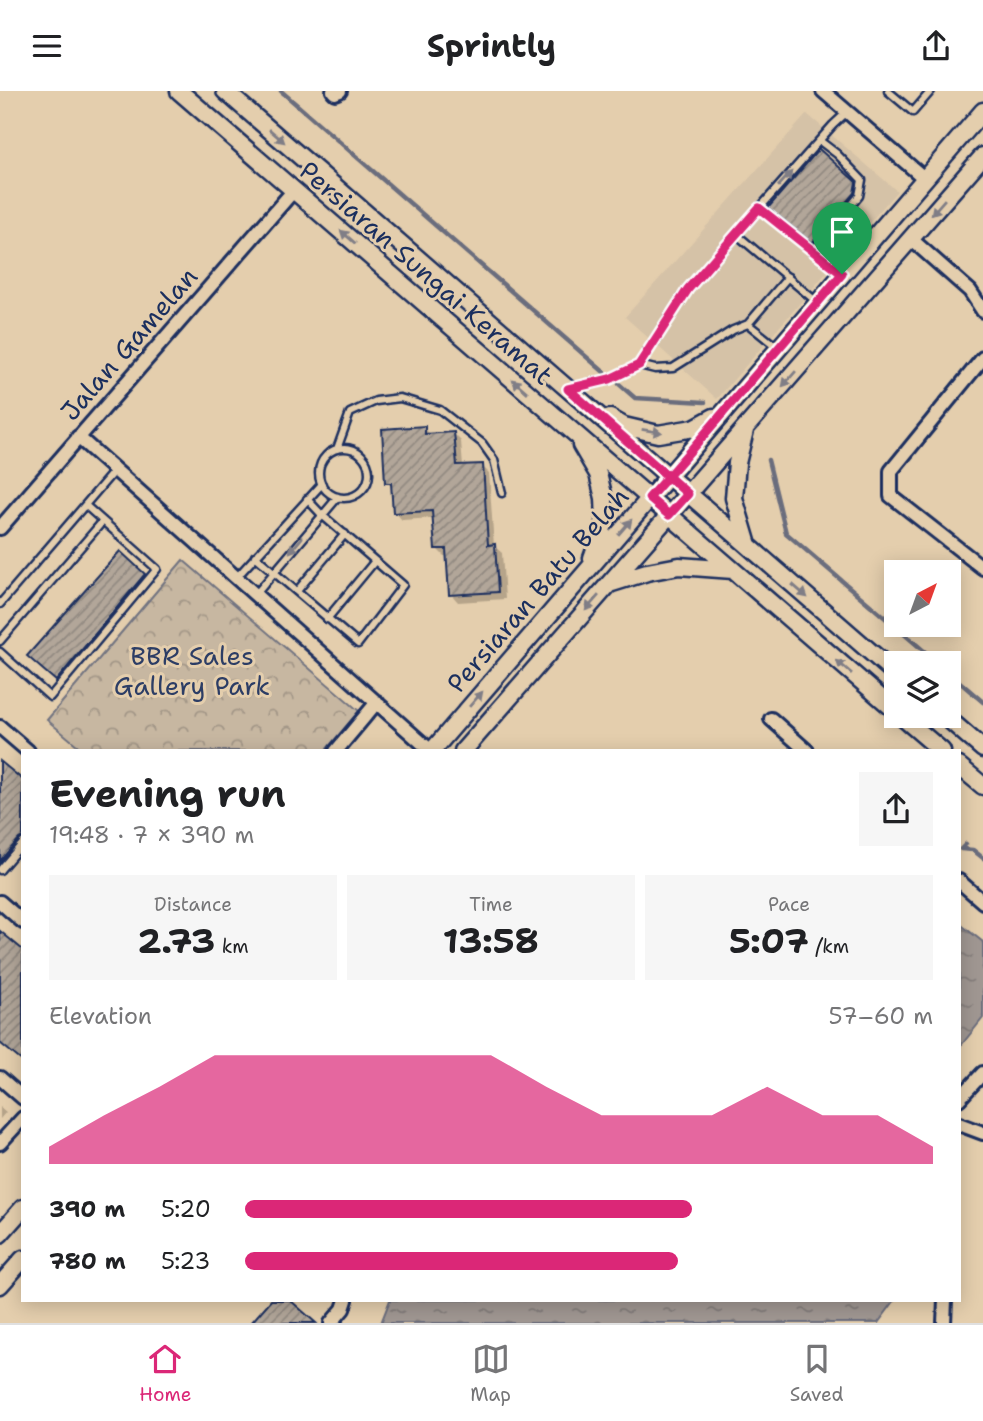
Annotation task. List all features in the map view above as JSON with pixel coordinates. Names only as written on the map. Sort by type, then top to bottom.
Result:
[{"type":"street","name":"Persiaran Sungai Keramat","points":[[179,91],[884,701]]},
{"type":"street","name":"Persiaran Sungai Keramat","points":[[225,91],[884,664]]},
{"type":"street","points":[[823,91],[925,179]]},
{"type":"street","name":"Persiaran Batu Belah","points":[[433,749],[983,111]]},
{"type":"street","name":"Persiaran Batu Belah","points":[[465,749],[983,156]]},
{"type":"street","name":"Jalan Gamelan","points":[[0,529],[294,190]]},
{"type":"street","points":[[911,239],[970,291],[983,311]]},
{"type":"street","points":[[983,358],[891,471],[891,496],[983,568]]},
{"type":"street","points":[[589,408],[624,426],[658,434],[694,428],[725,410]]},
{"type":"street","points":[[746,428],[737,463],[734,498],[749,546]]},
{"type":"street","points":[[572,431],[598,474],[604,498],[605,522],[587,571]]},
{"type":"street","points":[[78,437],[429,749]]},
{"type":"street","points":[[609,584],[647,572],[679,566],[733,570]]},
{"type":"street","points":[[338,749],[377,702]]},
{"type":"street","points":[[771,719],[805,749]]},
{"type":"street","points":[[0,727],[26,749]]},
{"type":"street","points":[[915,728],[940,749]]},
{"type":"street","points":[[959,728],[983,749]]},
{"type":"street","points":[[961,768],[983,786]]},
{"type":"street","points":[[961,883],[983,902]]},
{"type":"street","points":[[0,902],[21,920]]},
{"type":"street","points":[[961,1097],[983,1073]]},
{"type":"street","points":[[0,1078],[21,1096]]},
{"type":"street","points":[[0,1143],[21,1120]]},
{"type":"street","points":[[961,1125],[983,1133]]},
{"type":"street","points":[[0,1234],[21,1210]]},
{"type":"street","points":[[0,1285],[21,1261]]},
{"type":"street","points":[[331,1323],[345,1302]]},
{"type":"street","points":[[944,1323],[945,1302]]},
{"type":"lane","points":[[888,91],[913,112],[931,91]]},
{"type":"lane","points":[[568,389],[610,379],[639,365],[688,289],[847,112]]},
{"type":"lane","points":[[813,251],[859,196],[862,180],[820,141]]},
{"type":"lane","points":[[759,208],[842,274]]},
{"type":"lane","points":[[737,234],[818,303]]},
{"type":"lane","points":[[639,365],[655,369],[673,368],[733,330],[748,324],[788,277]]},
{"type":"lane","points":[[748,324],[778,349]]},
{"type":"lane","points":[[337,449],[350,413],[376,401],[400,398],[440,410],[482,443],[494,460],[502,493]]},
{"type":"lane","points":[[345,447],[360,453],[366,460],[369,476],[367,484],[355,495],[338,497],[322,484],[320,467],[329,453],[345,447]]},
{"type":"lane","points":[[0,604],[116,470]]},
{"type":"lane","points":[[236,578],[322,484]]},
{"type":"lane","points":[[255,594],[338,497]]},
{"type":"lane","points":[[255,557],[358,644],[403,585],[307,499]]},
{"type":"lane","points":[[0,652],[50,697],[157,569],[85,505]]},
{"type":"lane","points":[[0,641],[103,521]]},
{"type":"lane","points":[[297,591],[345,534]]},
{"type":"lane","points":[[327,619],[375,561]]},
{"type":"lane","points":[[0,870],[21,845]]},
{"type":"shaded area","points":[[807,114],[897,191],[717,399],[625,317]]},
{"type":"green space","name":"BBR Sales Gallery Park","points":[[183,560],[359,711],[327,749],[82,749],[47,720]]},
{"type":"water","points":[[961,925],[983,942],[983,1018],[961,1046]]},
{"type":"water","points":[[389,1302],[894,1302],[878,1323],[381,1323]]},
{"type":"building","points":[[819,149],[856,182],[854,193],[812,243],[768,208]]},
{"type":"building","points":[[425,426],[425,434],[454,432],[457,465],[483,464],[488,545],[495,544],[498,592],[449,595],[446,549],[435,549],[432,511],[393,513],[391,483],[385,483],[382,429]]},
{"type":"building","points":[[120,551],[145,574],[56,681],[27,656]]},
{"type":"building","points":[[0,761],[21,778],[21,838],[0,861]]},
{"type":"building","points":[[0,931],[21,948],[21,1060],[0,1043]]},
{"type":"building","points":[[269,1302],[292,1302],[316,1323],[251,1323]]},
{"type":"waterway","points":[[281,91],[605,373]]},
{"type":"waterway","points":[[619,384],[635,398],[705,402]]},
{"type":"waterway","points":[[768,460],[786,533],[924,651]]},
{"type":"waterway","points":[[961,683],[983,702]]},
{"type":"waterway","points":[[966,844],[961,849],[973,850],[983,858]]},
{"type":"route","points":[[842,274],[668,477],[649,498],[669,515],[688,494],[668,477],[568,389],[610,379],[639,365],[688,289],[759,208],[842,274]]}]
